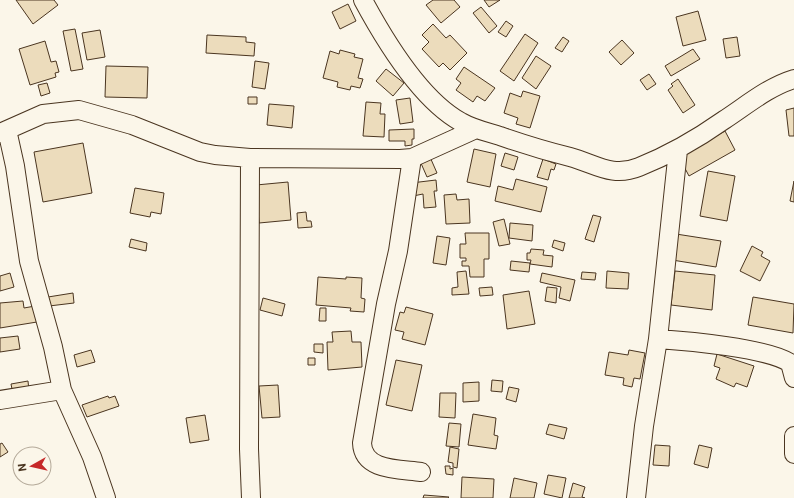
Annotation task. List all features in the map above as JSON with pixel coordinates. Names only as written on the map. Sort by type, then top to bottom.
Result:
[{"type":"street","points":[[363,0],[384,39],[414,79],[451,116],[476,129],[614,172],[623,172],[639,168],[678,150],[770,89],[780,83],[794,79]]},
{"type":"street","points":[[106,498],[92,457],[62,390],[53,347],[29,261],[15,166],[3,131],[43,114],[79,110],[132,125],[200,152],[215,155],[250,158],[412,158],[476,129]]},
{"type":"street","points":[[636,498],[644,426],[658,339],[678,150]]},
{"type":"street","points":[[250,158],[249,449],[251,498]]},
{"type":"street","points":[[412,158],[398,251],[386,304],[362,442],[365,456],[372,464],[421,472]]},
{"type":"street","points":[[658,339],[687,341],[767,354],[790,363],[794,378]]},
{"type":"street","points":[[0,400],[62,390]]},
{"type":"street","points":[[794,436],[794,454]]},
{"type":"building","points":[[16,0],[54,0],[58,5],[33,24]]},
{"type":"building","points":[[433,0],[454,0],[460,7],[441,23],[426,5]]},
{"type":"building","points":[[484,0],[500,0],[489,7]]},
{"type":"building","points":[[348,4],[356,21],[340,29],[332,12]]},
{"type":"building","points":[[481,7],[497,26],[489,33],[473,13]]},
{"type":"building","points":[[698,11],[706,40],[683,46],[676,17]]},
{"type":"building","points":[[506,21],[513,26],[506,37],[498,32]]},
{"type":"building","points":[[433,24],[446,38],[450,35],[467,53],[450,70],[443,63],[439,67],[422,49],[429,42],[422,35]]},
{"type":"building","points":[[75,29],[83,69],[71,71],[63,31]]},
{"type":"building","points":[[100,30],[105,57],[87,60],[82,33]]},
{"type":"building","points":[[525,34],[538,43],[514,81],[500,71]]},
{"type":"building","points":[[207,35],[246,37],[246,42],[255,43],[254,56],[206,53]]},
{"type":"building","points":[[563,37],[569,41],[562,52],[555,48]]},
{"type":"building","points":[[737,37],[740,56],[726,58],[723,39]]},
{"type":"building","points":[[622,40],[634,53],[621,65],[609,52]]},
{"type":"building","points":[[45,41],[51,62],[56,61],[59,72],[55,73],[56,77],[30,85],[19,49]]},
{"type":"building","points":[[693,49],[700,59],[671,76],[665,66]]},
{"type":"building","points":[[340,50],[355,54],[354,57],[363,59],[358,78],[363,79],[360,88],[351,86],[350,90],[337,87],[338,82],[323,78],[330,51],[339,54]]},
{"type":"building","points":[[536,56],[551,66],[536,89],[522,78]]},
{"type":"building","points":[[255,61],[269,63],[265,89],[252,87]]},
{"type":"building","points":[[106,66],[148,67],[147,98],[105,97]]},
{"type":"building","points":[[464,67],[495,88],[485,101],[477,96],[473,102],[456,90],[461,83],[456,79]]},
{"type":"building","points":[[386,69],[404,83],[393,96],[376,81]]},
{"type":"building","points":[[649,74],[656,84],[647,90],[640,80]]},
{"type":"building","points":[[678,79],[695,105],[683,113],[668,90],[673,86],[671,84]]},
{"type":"building","points":[[47,83],[50,93],[41,96],[38,85]]},
{"type":"building","points":[[523,91],[540,96],[530,128],[516,124],[518,118],[504,113],[510,93],[521,97]]},
{"type":"building","points":[[248,97],[257,97],[257,104],[248,104]]},
{"type":"building","points":[[410,98],[413,122],[400,124],[396,100]]},
{"type":"building","points":[[366,102],[381,103],[380,114],[385,114],[384,137],[363,136]]},
{"type":"building","points":[[269,104],[294,106],[292,128],[267,125]]},
{"type":"building","points":[[794,108],[794,136],[789,136],[786,110]]},
{"type":"building","points":[[414,129],[414,139],[412,139],[412,145],[405,146],[405,141],[389,141],[389,130]]},
{"type":"building","points":[[725,131],[735,150],[689,176],[679,157]]},
{"type":"building","points":[[83,143],[92,193],[43,202],[34,152]]},
{"type":"building","points":[[474,149],[496,154],[490,187],[467,182]]},
{"type":"building","points":[[505,153],[518,157],[514,170],[501,166]]},
{"type":"building","points":[[430,157],[437,173],[427,177],[420,161]]},
{"type":"building","points":[[543,159],[556,164],[554,170],[551,169],[548,180],[537,177]]},
{"type":"building","points":[[708,171],[735,176],[727,221],[700,216]]},
{"type":"building","points":[[516,179],[547,187],[541,212],[495,201],[498,186],[513,190]]},
{"type":"building","points":[[436,180],[437,191],[434,191],[436,207],[424,208],[423,194],[413,196],[411,183]]},
{"type":"building","points":[[794,181],[794,202],[790,201]]},
{"type":"building","points":[[288,182],[291,220],[259,223],[256,185]]},
{"type":"building","points":[[135,188],[164,193],[161,214],[151,212],[150,217],[130,213]]},
{"type":"building","points":[[456,194],[457,200],[469,199],[470,223],[446,224],[444,195]]},
{"type":"building","points":[[306,212],[307,221],[311,221],[312,227],[298,228],[297,213]]},
{"type":"building","points":[[593,215],[601,217],[594,242],[585,239]]},
{"type":"building","points":[[504,219],[510,244],[499,246],[493,222]]},
{"type":"building","points":[[510,223],[533,225],[532,241],[509,238]]},
{"type":"building","points":[[465,233],[489,233],[489,259],[484,259],[484,277],[470,277],[469,266],[462,266],[462,261],[466,261],[466,258],[460,258],[460,244],[466,244]]},
{"type":"building","points":[[676,234],[721,241],[716,267],[672,260]]},
{"type":"building","points":[[437,236],[450,238],[446,265],[433,263]]},
{"type":"building","points":[[131,239],[147,243],[146,251],[129,247]]},
{"type":"building","points":[[554,240],[565,243],[563,251],[552,247]]},
{"type":"building","points":[[752,246],[763,252],[761,256],[770,261],[760,281],[740,271]]},
{"type":"building","points":[[531,249],[544,250],[543,255],[553,256],[552,267],[530,264],[531,260],[527,260],[527,253],[530,253]]},
{"type":"building","points":[[511,261],[530,263],[529,272],[510,270]]},
{"type":"building","points":[[466,271],[469,294],[452,295],[452,288],[458,287],[457,272]]},
{"type":"building","points":[[607,271],[629,273],[628,289],[606,288]]},
{"type":"building","points":[[675,271],[715,275],[712,310],[671,305]]},
{"type":"building","points":[[582,272],[596,273],[595,280],[581,279]]},
{"type":"building","points":[[10,273],[14,287],[0,291],[0,276]]},
{"type":"building","points":[[542,273],[575,280],[570,301],[559,298],[561,287],[540,282]]},
{"type":"building","points":[[318,277],[346,279],[346,277],[362,278],[361,298],[365,299],[364,312],[350,311],[351,308],[316,305]]},
{"type":"building","points":[[492,287],[493,295],[480,296],[479,288]]},
{"type":"building","points":[[547,287],[557,288],[556,303],[545,301]]},
{"type":"building","points":[[529,291],[535,324],[507,329],[503,295]]},
{"type":"building","points":[[73,293],[74,303],[49,306],[48,297]]},
{"type":"building","points":[[753,297],[794,304],[793,333],[748,325]]},
{"type":"building","points":[[263,298],[285,304],[282,316],[260,310]]},
{"type":"building","points":[[23,301],[24,308],[35,306],[37,322],[0,328],[0,303]]},
{"type":"building","points":[[406,307],[433,314],[425,345],[402,339],[404,332],[395,330],[400,312],[404,313]]},
{"type":"building","points":[[320,308],[326,308],[326,321],[319,321]]},
{"type":"building","points":[[351,331],[352,342],[361,342],[362,367],[328,370],[327,342],[333,342],[332,332]]},
{"type":"building","points":[[18,336],[20,349],[0,352],[0,338]]},
{"type":"building","points":[[314,344],[323,344],[323,353],[314,352]]},
{"type":"building","points":[[91,350],[95,362],[77,367],[74,355]]},
{"type":"building","points":[[629,350],[645,353],[640,379],[634,378],[632,387],[623,385],[624,378],[605,375],[609,352],[628,355]]},
{"type":"building","points":[[717,354],[754,366],[747,387],[736,383],[734,387],[716,379],[720,368],[714,366]]},
{"type":"building","points":[[308,358],[315,358],[315,365],[308,365]]},
{"type":"building","points":[[396,360],[422,365],[412,411],[386,405]]},
{"type":"building","points":[[492,380],[503,381],[502,392],[491,391]]},
{"type":"building","points":[[28,381],[29,391],[13,394],[11,384]]},
{"type":"building","points":[[479,382],[479,401],[463,402],[463,383]]},
{"type":"building","points":[[278,385],[280,417],[262,418],[259,386]]},
{"type":"building","points":[[509,387],[519,389],[516,402],[506,399]]},
{"type":"building","points":[[440,393],[456,393],[455,418],[439,417]]},
{"type":"building","points":[[108,396],[109,398],[115,396],[119,406],[87,417],[82,405]]},
{"type":"building","points":[[473,414],[496,418],[494,435],[498,436],[496,449],[468,445]]},
{"type":"building","points":[[205,415],[209,440],[190,443],[186,418]]},
{"type":"building","points":[[449,423],[461,424],[459,447],[446,446]]},
{"type":"building","points":[[549,424],[567,428],[564,439],[546,434]]},
{"type":"building","points":[[2,443],[8,452],[0,457],[0,444]]},
{"type":"building","points":[[655,445],[670,446],[669,466],[653,465]]},
{"type":"building","points":[[699,445],[712,448],[708,468],[694,464]]},
{"type":"building","points":[[450,447],[459,449],[457,468],[453,467],[453,463],[448,462]]},
{"type":"building","points":[[445,466],[450,466],[450,469],[453,468],[453,475],[446,474]]},
{"type":"building","points":[[548,475],[566,478],[562,498],[544,494]]},
{"type":"building","points":[[462,477],[494,479],[493,498],[461,498]]},
{"type":"building","points":[[514,478],[537,483],[534,498],[510,498]]},
{"type":"building","points":[[573,483],[585,487],[582,497],[585,498],[569,498]]},
{"type":"building","points":[[424,495],[449,497],[423,498]]}]
